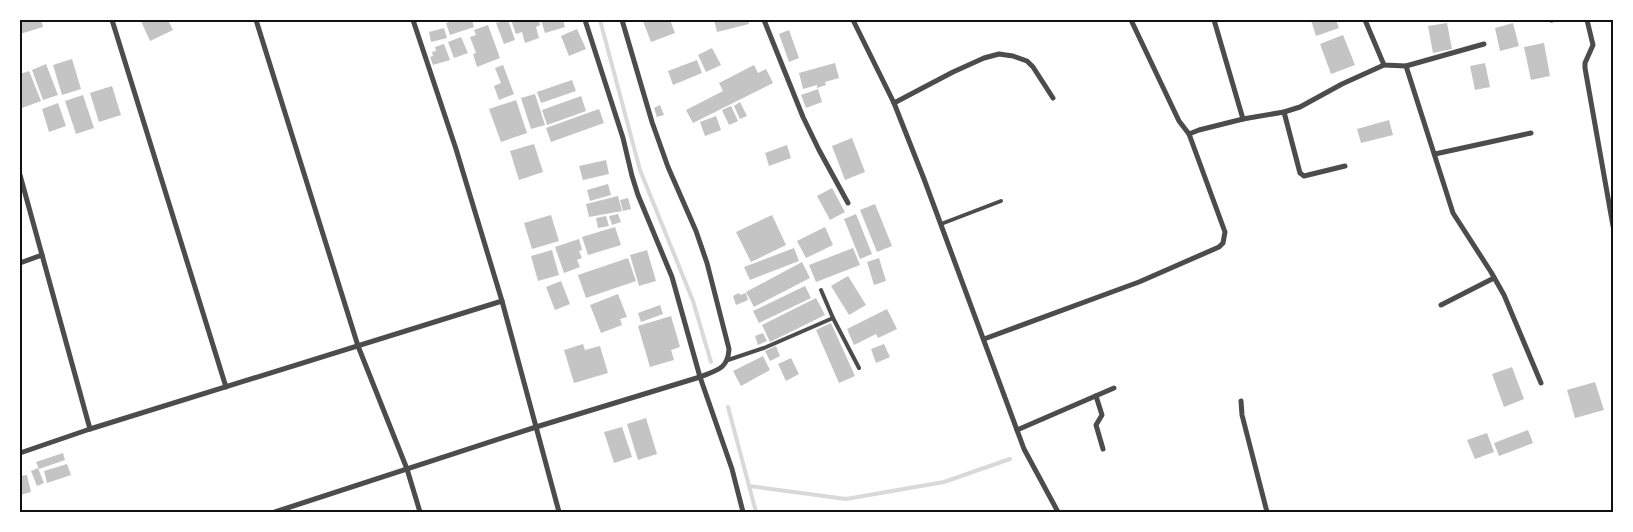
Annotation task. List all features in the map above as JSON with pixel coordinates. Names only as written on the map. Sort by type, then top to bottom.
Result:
[{"type":"street","points":[[112,20],[226,387]]},
{"type":"street","points":[[256,20],[358,346],[407,469],[420,512]]},
{"type":"street","points":[[413,20],[456,149],[502,301],[559,512]]},
{"type":"street","points":[[584,20],[623,138],[638,195],[672,277],[700,377],[732,469],[743,512]]},
{"type":"street","points":[[274,512],[536,427],[700,377],[716,370],[728,360],[729,349],[707,263],[652,122],[622,20]]},
{"type":"street","points":[[764,20],[818,150],[848,203]]},
{"type":"street","points":[[853,20],[894,103],[1030,462],[1058,512]]},
{"type":"street","points":[[984,339],[1138,282],[1219,247],[1224,243],[1225,232],[1189,134],[1179,121],[1131,20]]},
{"type":"street","points":[[1214,20],[1243,119]]},
{"type":"street","points":[[1365,20],[1384,65]]},
{"type":"street","points":[[1587,20],[1593,45],[1585,63],[1585,68],[1613,226]]},
{"type":"street","points":[[1189,134],[1243,119],[1284,112],[1384,65],[1406,66],[1484,44]]},
{"type":"street","points":[[894,103],[953,72],[984,58],[999,54],[1027,61],[1034,68],[1053,98]]},
{"type":"street","points":[[1406,66],[1453,212],[1504,295],[1541,383]]},
{"type":"street","points":[[1284,112],[1300,173],[1304,176],[1345,166]]},
{"type":"street","points":[[1435,154],[1531,133]]},
{"type":"street","points":[[20,175],[90,430]]},
{"type":"street","points":[[20,263],[42,255]]},
{"type":"street","points":[[1441,305],[1494,278]]},
{"type":"street","points":[[20,453],[502,301]]},
{"type":"street","points":[[1017,430],[1114,388]]},
{"type":"street","points":[[1096,396],[1102,415],[1096,425],[1103,449]]},
{"type":"street","points":[[1240,401],[1266,512]]},
{"type":"lane","points":[[941,224],[1001,201]]},
{"type":"lane","points":[[821,290],[859,368]]},
{"type":"lane","points":[[728,360],[764,348],[833,318]]},
{"type":"building","points":[[20,20],[41,20],[43,27],[20,34]]},
{"type":"building","points":[[168,20],[173,30],[150,41],[141,21]]},
{"type":"building","points":[[454,20],[472,20],[474,27],[450,35],[446,23]]},
{"type":"building","points":[[508,20],[515,40],[504,44],[496,23]]},
{"type":"building","points":[[511,20],[539,20],[540,25],[536,27],[539,38],[525,43],[522,32],[516,34]]},
{"type":"building","points":[[541,20],[563,20],[565,27],[545,33]]},
{"type":"building","points":[[670,20],[675,33],[651,42],[643,21]]},
{"type":"building","points":[[714,20],[748,20],[749,24],[717,32]]},
{"type":"building","points":[[1311,20],[1336,20],[1339,28],[1316,36]]},
{"type":"building","points":[[1447,23],[1452,49],[1433,53],[1428,26]]},
{"type":"building","points":[[1513,23],[1519,46],[1500,51],[1495,28]]},
{"type":"building","points":[[488,25],[500,58],[477,67],[473,54],[476,53],[470,37],[476,35],[474,30]]},
{"type":"building","points":[[444,28],[447,38],[431,42],[429,32]]},
{"type":"building","points":[[577,29],[586,49],[569,56],[561,36]]},
{"type":"building","points":[[789,30],[799,58],[789,62],[779,34]]},
{"type":"building","points":[[1343,35],[1355,65],[1331,74],[1320,44]]},
{"type":"building","points":[[461,37],[468,53],[454,58],[448,42]]},
{"type":"building","points":[[1544,43],[1550,76],[1531,80],[1524,47]]},
{"type":"building","points":[[444,44],[450,60],[433,65],[430,57],[433,56],[432,52],[436,51],[435,47]]},
{"type":"building","points":[[712,48],[721,65],[706,72],[698,55]]},
{"type":"building","points":[[72,59],[81,89],[62,95],[53,65]]},
{"type":"building","points":[[697,60],[702,73],[673,85],[668,71]]},
{"type":"building","points":[[835,63],[839,78],[825,82],[826,85],[817,88],[817,85],[803,89],[799,73]]},
{"type":"building","points":[[1485,63],[1490,87],[1475,90],[1470,66]]},
{"type":"building","points":[[46,64],[58,95],[43,100],[32,70]]},
{"type":"building","points":[[503,65],[514,94],[499,100],[494,86],[501,83],[495,68]]},
{"type":"building","points":[[754,65],[758,73],[766,69],[773,83],[693,123],[686,110],[723,91],[719,83]]},
{"type":"building","points":[[29,71],[41,101],[22,108],[20,104],[20,74]]},
{"type":"building","points":[[572,80],[576,91],[541,103],[537,92]]},
{"type":"building","points":[[112,86],[121,115],[99,122],[90,93]]},
{"type":"building","points":[[818,89],[822,102],[806,108],[801,95]]},
{"type":"building","points":[[535,94],[545,125],[531,129],[521,98]]},
{"type":"building","points":[[83,95],[94,128],[76,134],[65,101]]},
{"type":"building","points":[[581,96],[586,111],[547,125],[542,110]]},
{"type":"building","points":[[516,100],[527,133],[501,142],[489,109]]},
{"type":"building","points":[[740,102],[747,116],[740,119],[734,106]]},
{"type":"building","points":[[58,103],[66,126],[49,132],[42,109]]},
{"type":"building","points":[[660,105],[664,115],[657,117],[654,108]]},
{"type":"building","points":[[731,106],[738,121],[729,125],[722,110]]},
{"type":"building","points":[[599,109],[604,123],[551,142],[546,128]]},
{"type":"building","points":[[716,116],[721,130],[705,136],[700,122]]},
{"type":"building","points":[[1389,120],[1393,135],[1361,143],[1357,129]]},
{"type":"building","points":[[852,138],[865,172],[845,180],[832,146]]},
{"type":"building","points":[[534,144],[543,172],[519,180],[510,151]]},
{"type":"building","points":[[787,145],[791,158],[769,166],[765,153]]},
{"type":"building","points":[[606,160],[609,174],[583,180],[579,166]]},
{"type":"building","points":[[608,184],[611,195],[590,201],[587,190]]},
{"type":"building","points":[[832,188],[845,212],[830,220],[817,196]]},
{"type":"building","points":[[618,196],[622,211],[589,217],[586,204]]},
{"type":"building","points":[[628,198],[631,209],[623,211],[620,200]]},
{"type":"building","points":[[875,204],[892,246],[877,252],[860,210]]},
{"type":"building","points":[[618,214],[621,222],[612,225],[609,216]]},
{"type":"building","points":[[856,214],[872,254],[860,259],[844,219]]},
{"type":"building","points":[[551,215],[559,241],[532,249],[524,223]]},
{"type":"building","points":[[772,215],[786,245],[751,262],[736,232]]},
{"type":"building","points":[[606,216],[609,226],[598,228],[596,218]]},
{"type":"building","points":[[615,227],[621,245],[588,255],[582,237]]},
{"type":"building","points":[[825,227],[833,245],[806,258],[797,241]]},
{"type":"building","points":[[579,239],[582,250],[579,251],[582,258],[577,260],[580,267],[564,273],[555,247]]},
{"type":"building","points":[[794,248],[799,261],[750,280],[744,267]]},
{"type":"building","points":[[853,248],[860,265],[816,282],[809,265]]},
{"type":"building","points":[[552,250],[559,275],[538,281],[531,256]]},
{"type":"building","points":[[647,250],[656,281],[639,286],[630,255]]},
{"type":"building","points":[[628,258],[636,281],[586,298],[578,275]]},
{"type":"building","points":[[879,258],[886,281],[874,285],[867,262]]},
{"type":"building","points":[[802,262],[810,278],[754,307],[746,292]]},
{"type":"building","points":[[848,276],[866,305],[849,315],[831,286]]},
{"type":"building","points":[[561,281],[570,304],[555,310],[546,287]]},
{"type":"building","points":[[805,286],[811,298],[759,323],[753,311]]},
{"type":"building","points":[[739,293],[740,295],[746,293],[748,300],[736,305],[733,296]]},
{"type":"building","points":[[618,294],[627,317],[620,319],[622,325],[601,333],[590,305]]},
{"type":"building","points":[[816,298],[825,315],[770,342],[762,325]]},
{"type":"building","points":[[660,305],[663,314],[641,322],[638,313]]},
{"type":"building","points":[[887,309],[897,329],[878,338],[876,334],[854,345],[847,329]]},
{"type":"building","points":[[671,316],[680,347],[671,350],[674,360],[650,367],[638,326]]},
{"type":"building","points":[[831,323],[855,376],[839,383],[816,330]]},
{"type":"building","points":[[763,333],[767,341],[758,345],[755,336]]},
{"type":"building","points":[[583,344],[585,350],[600,346],[608,373],[574,383],[564,350]]},
{"type":"building","points":[[884,344],[890,357],[876,363],[871,349]]},
{"type":"building","points":[[776,346],[780,356],[770,361],[765,351]]},
{"type":"building","points":[[763,356],[770,370],[741,386],[733,371]]},
{"type":"building","points":[[791,358],[799,374],[786,381],[778,364]]},
{"type":"building","points":[[1512,367],[1524,399],[1504,407],[1492,374]]},
{"type":"building","points":[[1595,382],[1604,410],[1575,418],[1567,390]]},
{"type":"building","points":[[646,418],[657,454],[638,460],[627,424]]},
{"type":"building","points":[[622,427],[632,457],[614,463],[604,432]]},
{"type":"building","points":[[1528,430],[1533,443],[1499,456],[1494,443]]},
{"type":"building","points":[[1487,433],[1494,452],[1475,459],[1467,440]]},
{"type":"building","points":[[63,453],[65,460],[39,469],[36,462]]},
{"type":"building","points":[[67,464],[71,475],[47,483],[44,471]]},
{"type":"building","points":[[38,468],[44,483],[37,486],[31,471]]},
{"type":"building","points":[[27,475],[31,492],[20,495],[20,476]]},
{"type":"waterway","points":[[600,20],[640,170],[693,301],[711,362]]},
{"type":"waterway","points":[[728,407],[756,512]]},
{"type":"waterway","points":[[749,486],[846,499],[944,482],[1010,459]]}]
